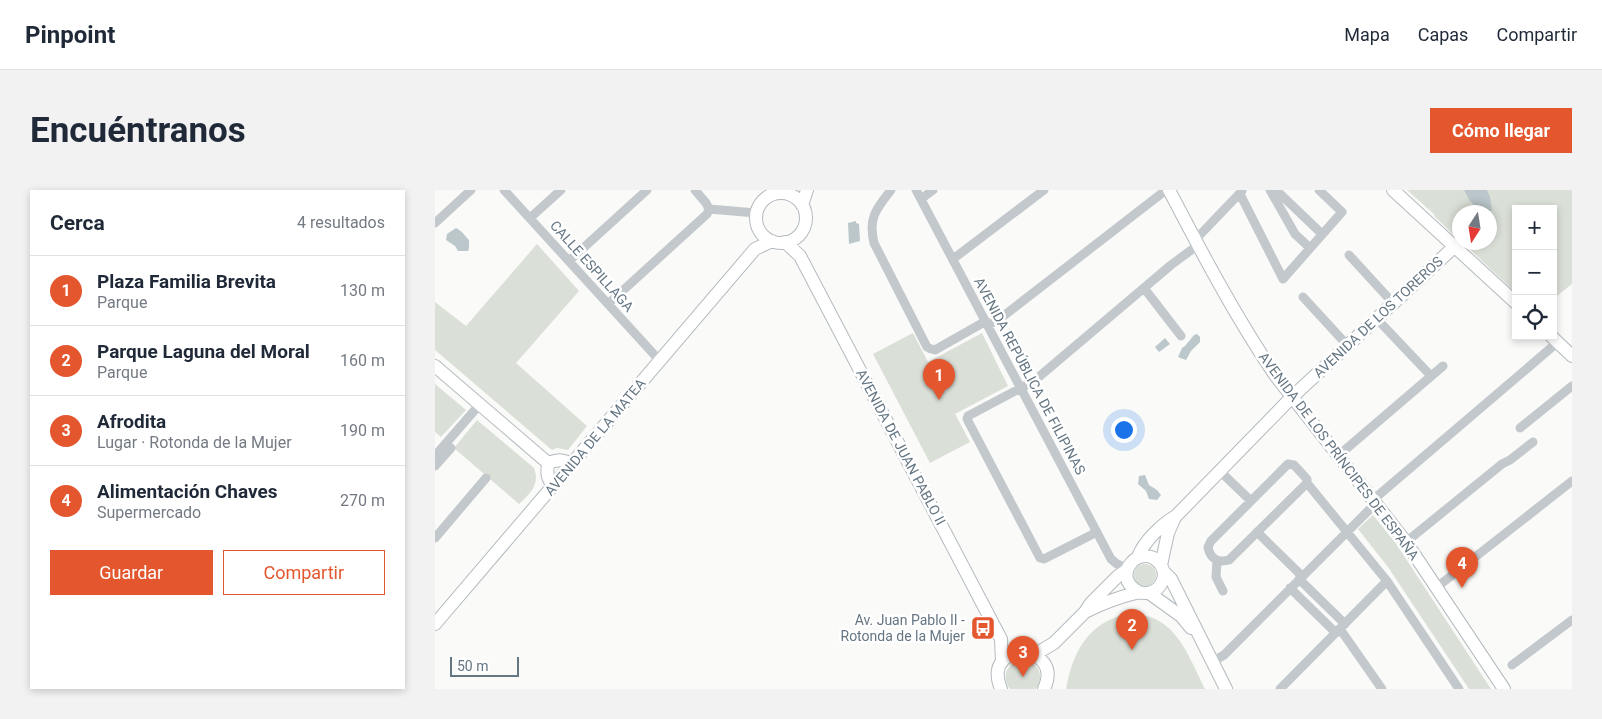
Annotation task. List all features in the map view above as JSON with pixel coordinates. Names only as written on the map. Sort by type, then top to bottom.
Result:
[{"type":"street","points":[[435,223],[471,190]]},
{"type":"street","name":"CALLE ESPILLAGA","points":[[504,190],[660,361]]},
{"type":"street","points":[[530,218],[561,190]]},
{"type":"street","points":[[569,261],[647,190]]},
{"type":"street","points":[[695,190],[709,209]]},
{"type":"street","points":[[801,205],[807,190]]},
{"type":"street","points":[[891,190],[875,210],[871,229],[874,243],[927,347],[931,350],[935,350],[987,323],[997,321],[1168,190]]},
{"type":"street","points":[[919,194],[933,190]]},
{"type":"street","points":[[953,259],[1045,190]]},
{"type":"street","name":"AVENIDA DE LOS PRÍNCIPES DE ESPAÑA","points":[[1168,190],[1259,351],[1292,397],[1406,542],[1504,689]]},
{"type":"street","points":[[1270,190],[1295,234],[1309,248]]},
{"type":"street","points":[[1276,190],[1322,234]]},
{"type":"street","points":[[1097,532],[1044,559],[1040,558],[967,419],[968,416],[1035,381],[1197,243],[1241,192],[1283,279],[1342,212],[1319,190]]},
{"type":"street","points":[[1393,190],[1452,244]]},
{"type":"street","points":[[786,192],[801,205],[805,212],[805,219],[800,233],[791,240],[785,242],[772,241],[760,231],[757,225],[756,213],[762,196],[767,197],[786,192]]},
{"type":"street","name":"AVENIDA REPÚBLICA DE FILIPINAS","points":[[919,194],[1111,559],[1127,569]]},
{"type":"street","points":[[709,209],[756,213]]},
{"type":"street","points":[[608,304],[707,214],[709,209]]},
{"type":"street","name":"AVENIDA DE LA MATEA","points":[[755,250],[760,231]]},
{"type":"street","name":"AVENIDA DE JUAN PABLO II","points":[[800,233],[800,256]]},
{"type":"street","name":"AVENIDA DE LA MATEA","points":[[435,624],[755,250],[772,241]]},
{"type":"street","name":"AVENIDA DE JUAN PABLO II","points":[[785,242],[800,256],[1001,639],[1002,662],[997,676],[1001,689]]},
{"type":"street","name":"AVENIDA DE LOS TOREROS","points":[[1138,557],[1141,549],[1167,521],[1175,516],[1292,397],[1452,250]]},
{"type":"street","points":[[1458,250],[1512,299]]},
{"type":"street","points":[[1349,256],[1393,303]]},
{"type":"street","points":[[1144,288],[1181,336]]},
{"type":"street","points":[[1303,297],[1348,346]]},
{"type":"street","points":[[1377,319],[1431,376]]},
{"type":"street","points":[[1212,662],[1224,655],[1347,532],[1375,501],[1554,340]]},
{"type":"street","points":[[1556,340],[1572,356]]},
{"type":"street","points":[[435,366],[548,463]]},
{"type":"street","points":[[1339,455],[1443,366]]},
{"type":"street","points":[[1520,428],[1572,386]]},
{"type":"street","points":[[435,456],[480,404]]},
{"type":"street","points":[[1406,542],[1501,464],[1510,460],[1533,442]]},
{"type":"street","points":[[435,466],[451,448]]},
{"type":"street","points":[[548,463],[559,459],[567,461],[571,465]]},
{"type":"street","points":[[548,463],[547,475],[549,482],[554,485]]},
{"type":"street","points":[[1307,483],[1229,560],[1217,561],[1209,552],[1208,547],[1211,541],[1288,464],[1294,465],[1387,581],[1459,689]]},
{"type":"street","points":[[1225,476],[1251,501]]},
{"type":"street","points":[[435,538],[486,478]]},
{"type":"street","points":[[1437,587],[1572,481]]},
{"type":"street","name":"AVENIDA DE LOS TOREROS","points":[[1163,569],[1168,533],[1175,516]]},
{"type":"street","points":[[1257,532],[1301,577],[1340,628],[1382,689]]},
{"type":"street","points":[[1044,689],[1047,680],[1045,665],[1054,643],[1085,612],[1091,603],[1127,569],[1133,560],[1138,557],[1149,556],[1158,561],[1171,579],[1226,689]]},
{"type":"street","points":[[1217,561],[1216,577],[1223,591]]},
{"type":"street","points":[[1127,569],[1127,581],[1134,590],[1144,593],[1181,616],[1201,640]]},
{"type":"street","points":[[1085,612],[1103,604],[1159,588],[1164,578],[1163,569]]},
{"type":"street","points":[[1280,689],[1387,581]]},
{"type":"street","points":[[1290,588],[1340,628]]},
{"type":"street","points":[[1512,666],[1572,620]]},
{"type":"street","name":"AVENIDA DE JUAN PABLO II","points":[[1001,639],[1012,645],[1018,652]]},
{"type":"street","points":[[1033,654],[1054,643]]},
{"type":"street","points":[[1002,662],[1018,652],[1026,652],[1033,654],[1045,665]]},
{"type":"shaded area","points":[[1407,190],[1572,190],[1572,284],[1557,296],[1557,205],[1512,205],[1512,289],[1470,250],[1497,250],[1497,205],[1452,205],[1452,233]]},
{"type":"shaded area","points":[[1464,190],[1487,190],[1491,205],[1474,205]]},
{"type":"shaded area","points":[[856,221],[859,224],[860,241],[849,244],[848,223]]},
{"type":"shaded area","points":[[456,228],[469,240],[468,251],[458,251],[455,246],[446,240],[447,234]]},
{"type":"shaded area","points":[[537,244],[579,291],[516,363],[587,426],[568,450],[557,448],[552,450],[435,350],[435,302],[466,326]]},
{"type":"shaded area","points":[[913,333],[928,362],[982,333],[1008,386],[955,414],[970,442],[930,463],[873,354]]},
{"type":"shaded area","points":[[1197,334],[1200,337],[1200,342],[1191,351],[1186,360],[1178,357],[1182,348]]},
{"type":"shaded area","points":[[1165,338],[1170,344],[1159,352],[1155,347]]},
{"type":"shaded area","points":[[435,384],[466,410],[441,437],[435,432]]},
{"type":"shaded area","points":[[477,420],[534,468],[536,474],[535,484],[519,504],[454,448]]},
{"type":"shaded area","points":[[1145,475],[1149,485],[1161,495],[1157,500],[1149,499],[1146,491],[1138,484],[1139,476]]},
{"type":"shaded area","points":[[1373,515],[1395,542],[1491,689],[1469,689],[1388,567],[1358,529]]},
{"type":"shaded area","points":[[1145,564],[1153,567],[1156,575],[1153,583],[1145,586],[1137,583],[1134,575],[1137,567]]},
{"type":"shaded area","points":[[1124,614],[1141,615],[1155,619],[1167,626],[1184,648],[1205,689],[1066,689],[1073,663],[1083,642],[1100,626]]},
{"type":"shaded area","points":[[1023,659],[1037,667],[1040,675],[1039,684],[1036,689],[1010,689],[1006,679],[1007,670],[1013,663]]},
{"type":"place","name":"Plaza Familia Brevita","points":[[939,400]]},
{"type":"place","name":"Alimentación Chaves","points":[[1462,588]]},
{"type":"place","name":"Av. Juan Pablo II - Rotonda de la Mujer","points":[[983,628]]},
{"type":"place","name":"Parque Laguna del Moral","points":[[1132,650]]},
{"type":"place","name":"Afrodita","points":[[1023,677]]}]
